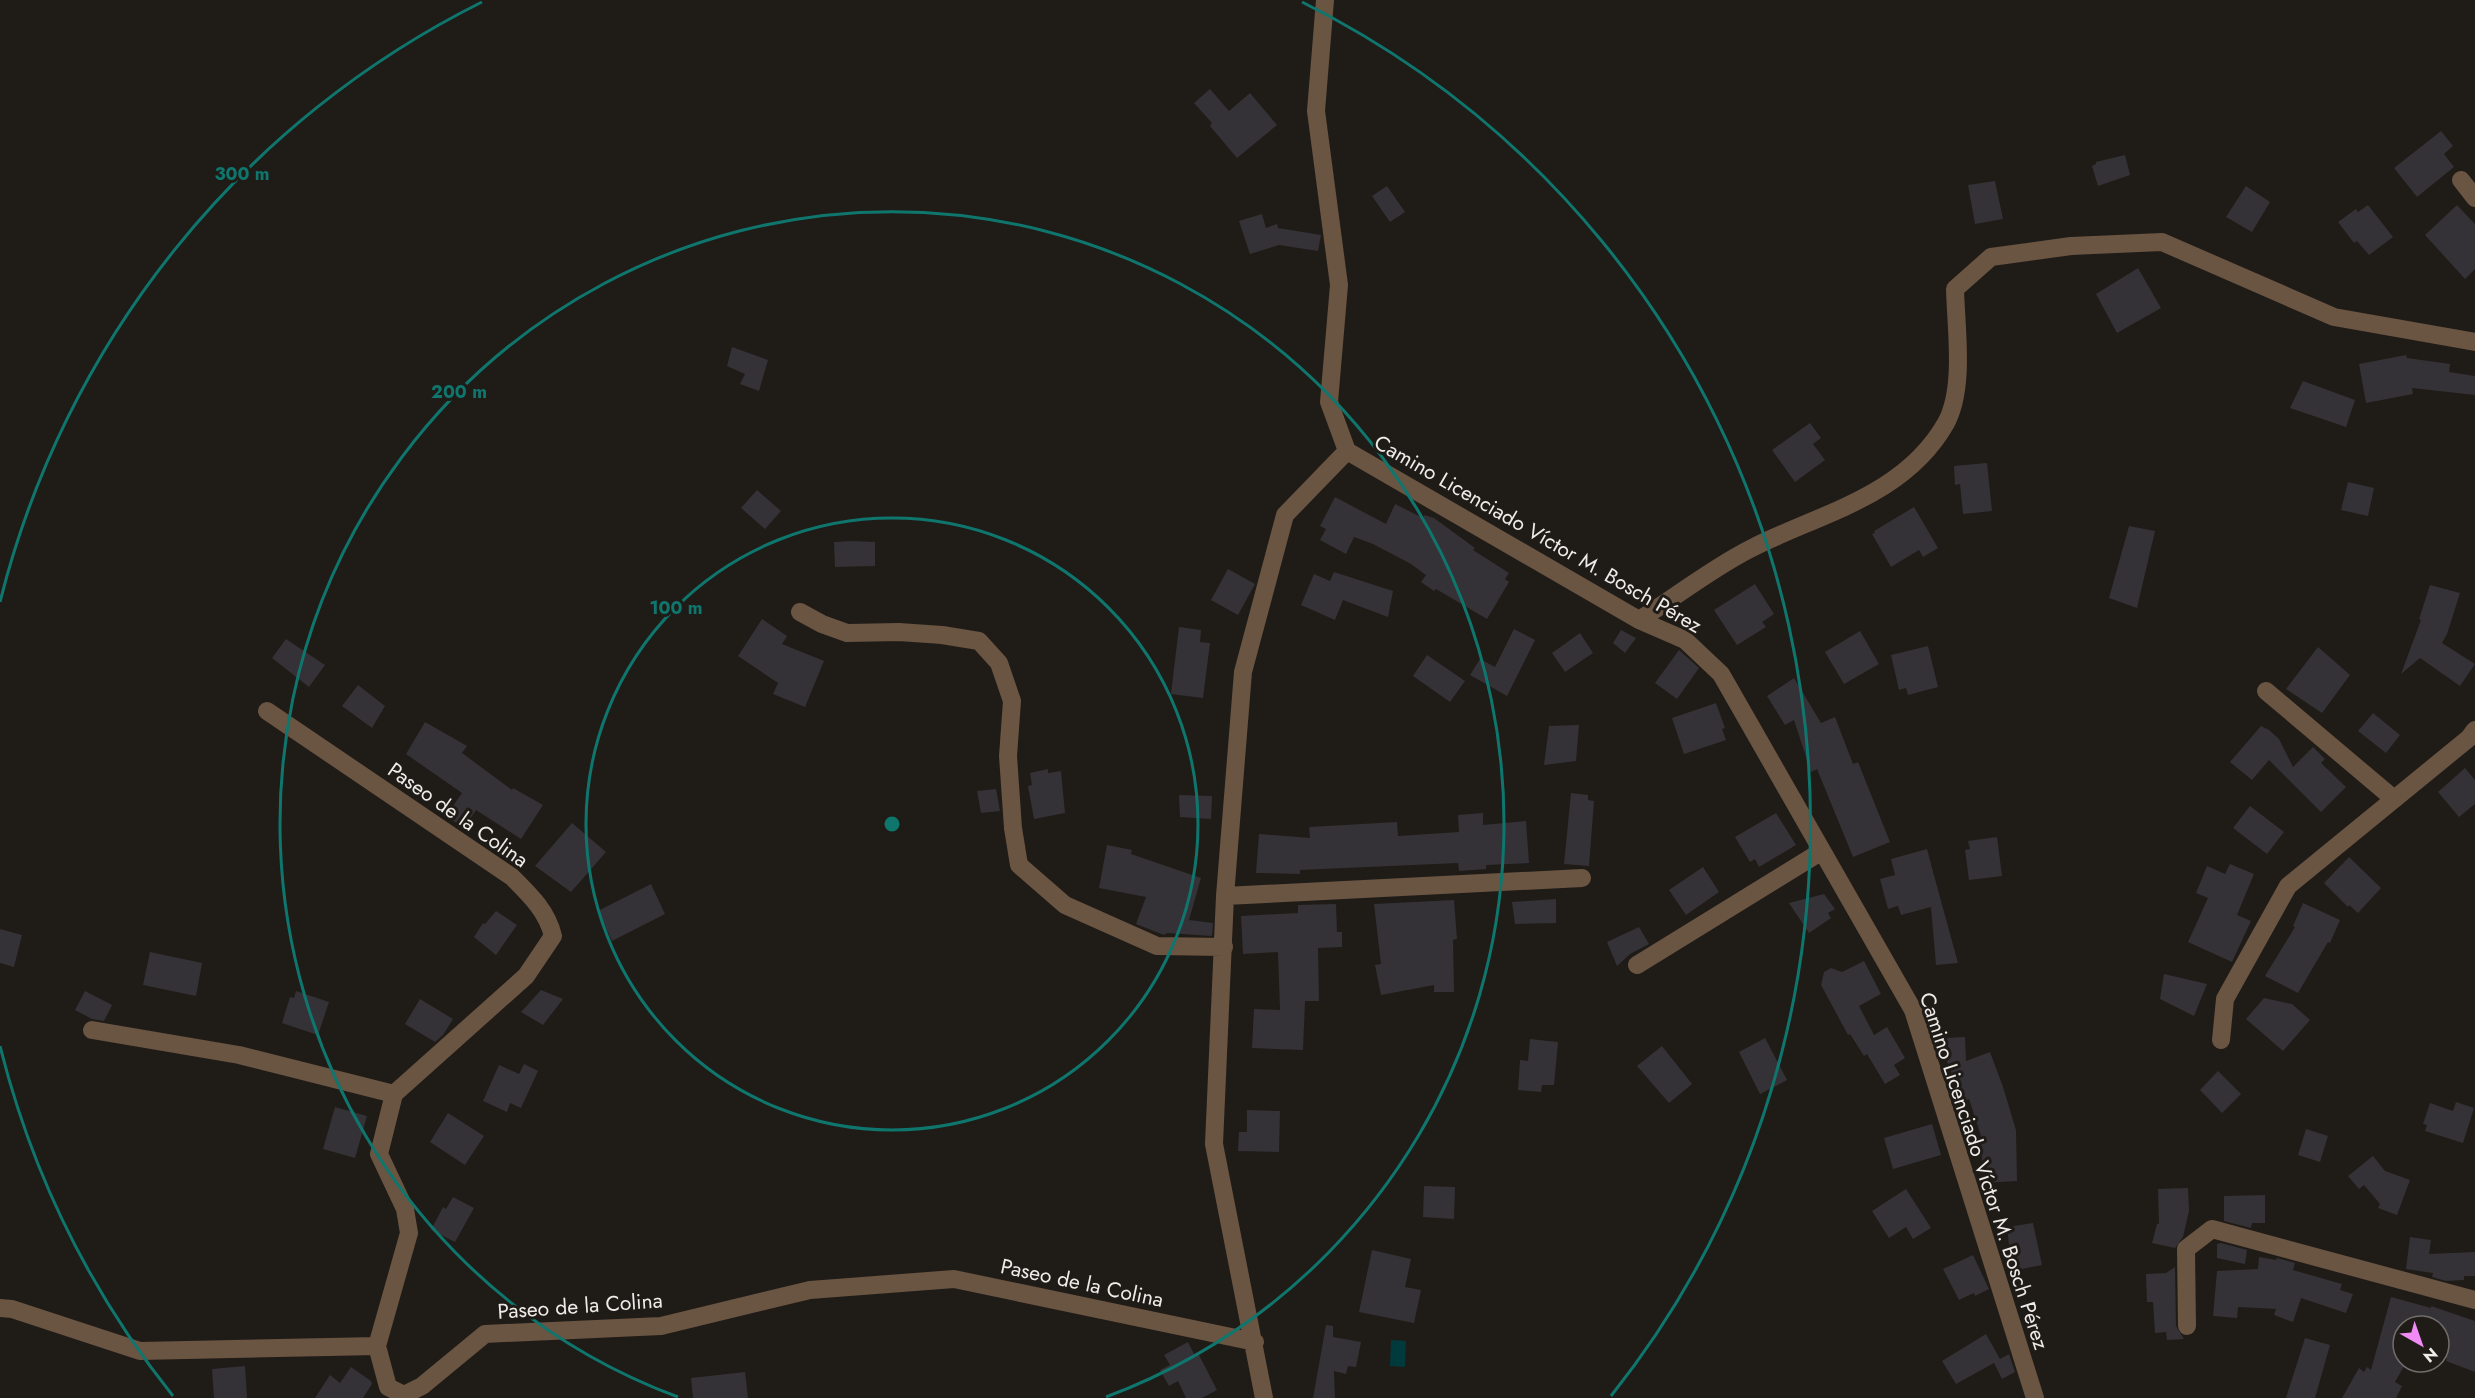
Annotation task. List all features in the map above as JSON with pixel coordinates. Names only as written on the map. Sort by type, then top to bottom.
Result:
[{"type":"street","name":"Camino Licenciado Víctor M. Bosch Pérez","points":[[1324,0],[1316,111],[1339,285],[1329,402],[1347,451],[1639,620],[1685,640],[1721,674],[1913,1010],[2035,1398]]},
{"type":"street","points":[[2461,180],[2475,198]]},
{"type":"street","points":[[1639,620],[1749,549],[1876,492],[1899,478],[1924,453],[1946,422],[1958,384],[1955,289],[1991,258],[2071,246],[2162,243],[2334,317],[2475,342]]},
{"type":"street","points":[[1264,1398],[1255,1342],[1214,1144],[1225,896],[1243,672],[1285,515],[1347,451]]},
{"type":"street","points":[[800,612],[822,624],[847,633],[899,632],[942,635],[979,641],[999,663],[1012,701],[1008,756],[1012,828],[1019,865],[1065,905],[1157,946],[1224,947]]},
{"type":"street","points":[[2266,691],[2394,799]]},
{"type":"street","name":"Paseo de la Colina","points":[[267,711],[512,877],[534,899],[549,922],[553,936],[526,976],[394,1094]]},
{"type":"street","points":[[2221,1040],[2225,999],[2288,886],[2469,738],[2475,730]]},
{"type":"street","points":[[1636,964],[1822,851]]},
{"type":"street","points":[[1225,896],[1582,878]]},
{"type":"street","points":[[0,1308],[12,1309],[140,1351],[377,1346],[410,1233],[405,1209],[379,1154],[394,1094],[239,1055],[92,1030]]},
{"type":"street","points":[[2187,1326],[2186,1249],[2212,1229],[2475,1300]]},
{"type":"street","name":"Paseo de la Colina","points":[[377,1346],[388,1387],[404,1395],[422,1386],[485,1334],[661,1326],[810,1290],[954,1280],[1255,1342]]},
{"type":"water","points":[[1391,1340],[1406,1341],[1405,1367],[1390,1366]]},
{"type":"building","points":[[1210,89],[1229,111],[1250,93],[1277,125],[1237,158],[1210,126],[1212,123],[1194,103]]},
{"type":"building","points":[[2441,131],[2453,146],[2444,154],[2454,167],[2417,197],[2394,168]]},
{"type":"building","points":[[2125,155],[2130,175],[2098,186],[2092,166],[2096,162]]},
{"type":"building","points":[[1995,181],[2003,219],[1975,224],[1968,185]]},
{"type":"building","points":[[1387,186],[1405,212],[1390,222],[1372,196]]},
{"type":"building","points":[[2246,186],[2270,202],[2252,232],[2226,217]]},
{"type":"building","points":[[2368,205],[2393,237],[2369,255],[2357,241],[2354,243],[2338,222],[2356,209],[2358,212]]},
{"type":"building","points":[[2457,205],[2475,224],[2475,269],[2465,279],[2425,235]]},
{"type":"building","points":[[1262,214],[1266,228],[1277,224],[1278,228],[1321,235],[1318,251],[1279,245],[1250,254],[1239,221]]},
{"type":"building","points":[[2138,268],[2161,308],[2117,333],[2096,294]]},
{"type":"building","points":[[732,347],[768,360],[759,391],[740,384],[745,374],[727,366]]},
{"type":"building","points":[[2406,355],[2407,358],[2450,364],[2449,372],[2475,376],[2475,395],[2412,388],[2413,394],[2366,403],[2359,364]]},
{"type":"building","points":[[2303,381],[2355,400],[2346,427],[2290,408]]},
{"type":"building","points":[[1810,423],[1821,438],[1813,444],[1825,460],[1795,482],[1772,450]]},
{"type":"building","points":[[1987,463],[1992,511],[1963,514],[1960,484],[1955,485],[1954,466]]},
{"type":"building","points":[[2348,482],[2374,488],[2368,516],[2341,510]]},
{"type":"building","points":[[757,490],[781,511],[765,529],[741,508]]},
{"type":"building","points":[[1335,497],[1386,524],[1395,504],[1423,518],[1424,515],[1434,518],[1475,548],[1473,550],[1509,573],[1505,579],[1509,582],[1487,619],[1436,589],[1434,591],[1421,582],[1426,575],[1411,564],[1373,544],[1354,537],[1346,554],[1320,540],[1326,529],[1320,526]]},
{"type":"building","points":[[1914,507],[1938,548],[1923,557],[1919,550],[1891,567],[1872,534]]},
{"type":"building","points":[[2129,526],[2155,531],[2137,608],[2109,598]]},
{"type":"building","points":[[834,542],[875,542],[875,566],[835,567]]},
{"type":"building","points":[[1228,569],[1255,584],[1238,615],[1211,600]]},
{"type":"building","points":[[1334,572],[1393,591],[1388,617],[1343,600],[1335,620],[1301,605],[1314,574],[1330,581]]},
{"type":"building","points":[[1755,584],[1774,614],[1762,622],[1766,627],[1737,645],[1714,610]]},
{"type":"building","points":[[2430,585],[2460,593],[2442,643],[2475,664],[2460,686],[2420,658],[2401,674],[2421,620],[2419,619]]},
{"type":"building","points":[[762,619],[787,636],[782,644],[824,661],[805,707],[773,694],[778,683],[738,656]]},
{"type":"building","points":[[1179,627],[1201,630],[1200,642],[1210,643],[1203,698],[1171,694]]},
{"type":"building","points":[[1514,629],[1535,640],[1507,696],[1470,675],[1480,659],[1495,667]]},
{"type":"building","points":[[1621,630],[1636,638],[1625,653],[1613,643]]},
{"type":"building","points":[[1860,631],[1879,664],[1844,684],[1825,652]]},
{"type":"building","points":[[1580,633],[1593,653],[1565,672],[1552,653]]},
{"type":"building","points":[[286,639],[325,665],[309,687],[272,658]]},
{"type":"building","points":[[1928,646],[1938,687],[1908,695],[1906,688],[1899,690],[1891,655]]},
{"type":"building","points":[[2318,647],[2350,675],[2322,713],[2286,689]]},
{"type":"building","points":[[1679,650],[1699,668],[1677,699],[1655,683]]},
{"type":"building","points":[[1427,655],[1465,681],[1450,702],[1413,676]]},
{"type":"building","points":[[1794,678],[1821,723],[1835,717],[1853,764],[1858,762],[1890,842],[1853,857],[1817,769],[1811,772],[1794,720],[1785,725],[1767,696]]},
{"type":"building","points":[[358,685],[385,706],[372,728],[342,706]]},
{"type":"building","points":[[1716,703],[1725,728],[1722,729],[1726,740],[1684,754],[1672,718]]},
{"type":"building","points":[[2373,713],[2400,735],[2386,753],[2358,731]]},
{"type":"building","points":[[425,722],[467,746],[462,753],[512,790],[513,788],[543,805],[521,839],[476,810],[464,828],[446,816],[462,793],[406,754]]},
{"type":"building","points":[[1579,725],[1576,761],[1544,765],[1549,726]]},
{"type":"building","points":[[2261,726],[2279,739],[2293,767],[2313,747],[2325,759],[2321,763],[2346,787],[2321,812],[2269,760],[2252,780],[2230,762]]},
{"type":"building","points":[[2465,768],[2475,780],[2475,804],[2459,817],[2438,792]]},
{"type":"building","points":[[1048,769],[1048,773],[1061,771],[1065,813],[1034,819],[1028,786],[1032,785],[1030,773]]},
{"type":"building","points":[[996,789],[1000,811],[981,813],[977,791]]},
{"type":"building","points":[[1571,793],[1588,795],[1588,800],[1594,801],[1589,866],[1564,864]]},
{"type":"building","points":[[1179,795],[1212,796],[1211,819],[1180,817]]},
{"type":"building","points":[[2250,806],[2284,832],[2267,854],[2233,828]]},
{"type":"building","points":[[1483,813],[1483,825],[1526,821],[1529,863],[1486,865],[1486,869],[1459,871],[1458,863],[1300,870],[1300,874],[1256,873],[1259,834],[1310,838],[1309,827],[1397,822],[1398,836],[1459,832],[1458,815]]},
{"type":"building","points":[[1776,813],[1796,845],[1759,867],[1755,859],[1750,862],[1735,837]]},
{"type":"building","points":[[572,823],[606,852],[571,892],[535,866]]},
{"type":"building","points":[[1997,837],[2002,876],[1969,880],[1965,850],[1970,849],[1968,841]]},
{"type":"building","points":[[1107,845],[1132,850],[1131,854],[1201,878],[1189,920],[1213,923],[1212,936],[1167,933],[1164,935],[1136,924],[1146,897],[1099,888]]},
{"type":"building","points":[[1927,849],[1958,963],[1936,965],[1931,907],[1901,915],[1898,906],[1888,909],[1880,879],[1895,875],[1891,859]]},
{"type":"building","points":[[2349,857],[2381,888],[2358,913],[2349,905],[2348,907],[2324,883]]},
{"type":"building","points":[[2230,864],[2254,874],[2237,915],[2251,921],[2232,962],[2188,942],[2208,898],[2196,893],[2207,866],[2225,874]]},
{"type":"building","points":[[1703,867],[1719,892],[1686,915],[1669,890]]},
{"type":"building","points":[[651,884],[665,914],[612,941],[598,911]]},
{"type":"building","points":[[1824,894],[1835,909],[1828,913],[1831,918],[1809,933],[1789,903]]},
{"type":"building","points":[[1556,899],[1556,923],[1515,924],[1512,902]]},
{"type":"building","points":[[1454,900],[1457,939],[1453,940],[1454,992],[1434,992],[1434,985],[1381,995],[1375,965],[1381,964],[1374,904]]},
{"type":"building","points":[[2303,903],[2340,920],[2330,943],[2328,942],[2298,993],[2265,976],[2295,927],[2293,926]]},
{"type":"building","points":[[1336,904],[1337,932],[1342,932],[1342,947],[1318,948],[1319,1001],[1305,1001],[1303,1050],[1252,1048],[1254,1009],[1280,1010],[1278,952],[1243,954],[1241,916],[1298,913],[1298,905]]},
{"type":"building","points":[[496,911],[517,925],[496,955],[474,937],[483,923],[485,924]]},
{"type":"building","points":[[1639,927],[1649,944],[1630,954],[1617,966],[1607,942]]},
{"type":"building","points":[[0,929],[22,935],[14,967],[0,963]]},
{"type":"building","points":[[150,952],[202,963],[196,996],[143,985]]},
{"type":"building","points":[[1864,961],[1881,994],[1859,1006],[1874,1035],[1887,1027],[1905,1058],[1894,1065],[1900,1075],[1885,1084],[1867,1054],[1864,1056],[1850,1034],[1848,1035],[1821,985],[1824,972],[1831,968],[1842,972]]},
{"type":"building","points":[[2164,974],[2207,984],[2194,1016],[2160,999]]},
{"type":"building","points":[[541,990],[563,999],[543,1025],[521,1012]]},
{"type":"building","points":[[85,991],[112,1005],[104,1021],[92,1019],[75,1010]]},
{"type":"building","points":[[296,991],[329,1002],[318,1035],[282,1023],[290,997],[294,998]]},
{"type":"building","points":[[2264,998],[2292,1004],[2310,1020],[2283,1051],[2246,1019]]},
{"type":"building","points":[[420,999],[453,1019],[443,1035],[435,1042],[405,1024]]},
{"type":"building","points":[[1965,1037],[1966,1061],[1990,1052],[2003,1087],[2016,1130],[2017,1181],[1983,1183],[1981,1136],[1969,1099],[1967,1108],[1965,1108],[1946,1059],[1945,1038]]},
{"type":"building","points":[[1765,1038],[1787,1080],[1760,1094],[1739,1052]]},
{"type":"building","points":[[1530,1039],[1558,1042],[1554,1085],[1542,1085],[1541,1092],[1518,1090],[1520,1060],[1528,1061]]},
{"type":"building","points":[[1662,1046],[1692,1084],[1669,1103],[1637,1066]]},
{"type":"building","points":[[524,1064],[538,1071],[521,1108],[510,1103],[507,1112],[483,1101],[499,1065],[519,1074]]},
{"type":"building","points":[[2218,1071],[2241,1094],[2222,1113],[2200,1090]]},
{"type":"building","points":[[2456,1102],[2474,1108],[2463,1143],[2425,1131],[2427,1125],[2423,1124],[2430,1103],[2453,1111]]},
{"type":"building","points":[[335,1107],[367,1116],[355,1158],[323,1149]]},
{"type":"building","points":[[1247,1110],[1280,1111],[1279,1152],[1238,1151],[1239,1132],[1247,1132]]},
{"type":"building","points":[[448,1113],[484,1136],[465,1165],[430,1142]]},
{"type":"building","points":[[1932,1124],[1941,1155],[1893,1169],[1884,1138]]},
{"type":"building","points":[[2306,1129],[2328,1136],[2320,1162],[2298,1155]]},
{"type":"building","points":[[2373,1156],[2385,1171],[2410,1180],[2397,1215],[2378,1208],[2380,1204],[2364,1185],[2359,1189],[2348,1176]]},
{"type":"building","points":[[1424,1186],[1455,1187],[1454,1219],[1423,1217]]},
{"type":"building","points":[[2188,1188],[2189,1211],[2183,1237],[2175,1248],[2152,1243],[2157,1224],[2159,1224],[2158,1189]]},
{"type":"building","points":[[1906,1189],[1931,1228],[1913,1239],[1906,1227],[1889,1238],[1872,1211]]},
{"type":"building","points":[[2265,1195],[2265,1223],[2252,1223],[2251,1228],[2224,1221],[2224,1196]]},
{"type":"building","points":[[453,1197],[474,1208],[455,1242],[431,1230],[443,1207],[446,1209]]},
{"type":"building","points":[[2033,1223],[2042,1265],[2012,1271],[2007,1227]]},
{"type":"building","points":[[2410,1237],[2431,1240],[2429,1254],[2475,1252],[2475,1276],[2464,1276],[2464,1280],[2446,1281],[2432,1277],[2433,1273],[2406,1269]]},
{"type":"building","points":[[2217,1244],[2247,1250],[2245,1264],[2217,1258]]},
{"type":"building","points":[[1372,1250],[1411,1259],[1405,1287],[1421,1290],[1414,1323],[1359,1312]]},
{"type":"building","points":[[1973,1255],[1989,1289],[1959,1300],[1943,1269]]},
{"type":"building","points":[[2259,1257],[2276,1260],[2277,1258],[2295,1263],[2293,1270],[2342,1284],[2340,1290],[2353,1294],[2346,1313],[2301,1298],[2293,1322],[2274,1315],[2276,1309],[2238,1307],[2237,1318],[2213,1316],[2217,1271],[2258,1269]]},
{"type":"building","points":[[2175,1267],[2176,1326],[2184,1339],[2167,1340],[2166,1332],[2155,1333],[2153,1302],[2147,1302],[2146,1274],[2166,1273]]},
{"type":"building","points":[[2391,1297],[2431,1308],[2431,1306],[2475,1321],[2475,1372],[2451,1363],[2451,1314],[2391,1314],[2391,1374],[2400,1374],[2395,1382],[2402,1386],[2396,1398],[2342,1398],[2359,1368],[2364,1372],[2367,1367],[2371,1370]]},
{"type":"building","points":[[1326,1325],[1333,1326],[1333,1337],[1361,1342],[1356,1367],[1348,1366],[1346,1374],[1334,1371],[1335,1398],[1313,1398]]},
{"type":"building","points":[[1986,1334],[2000,1359],[2009,1354],[2015,1372],[2002,1379],[1994,1363],[1956,1384],[1942,1361]]},
{"type":"building","points":[[2305,1338],[2330,1345],[2315,1398],[2286,1398]]},
{"type":"building","points":[[1188,1342],[1194,1354],[1198,1353],[1217,1390],[1202,1398],[1186,1398],[1178,1381],[1169,1386],[1160,1370],[1170,1365],[1164,1355]]},
{"type":"building","points":[[245,1366],[247,1398],[214,1398],[212,1369]]},
{"type":"building","points":[[351,1367],[371,1381],[372,1384],[363,1398],[315,1398],[330,1375],[340,1383]]},
{"type":"building","points":[[745,1372],[748,1398],[693,1398],[691,1378]]}]
